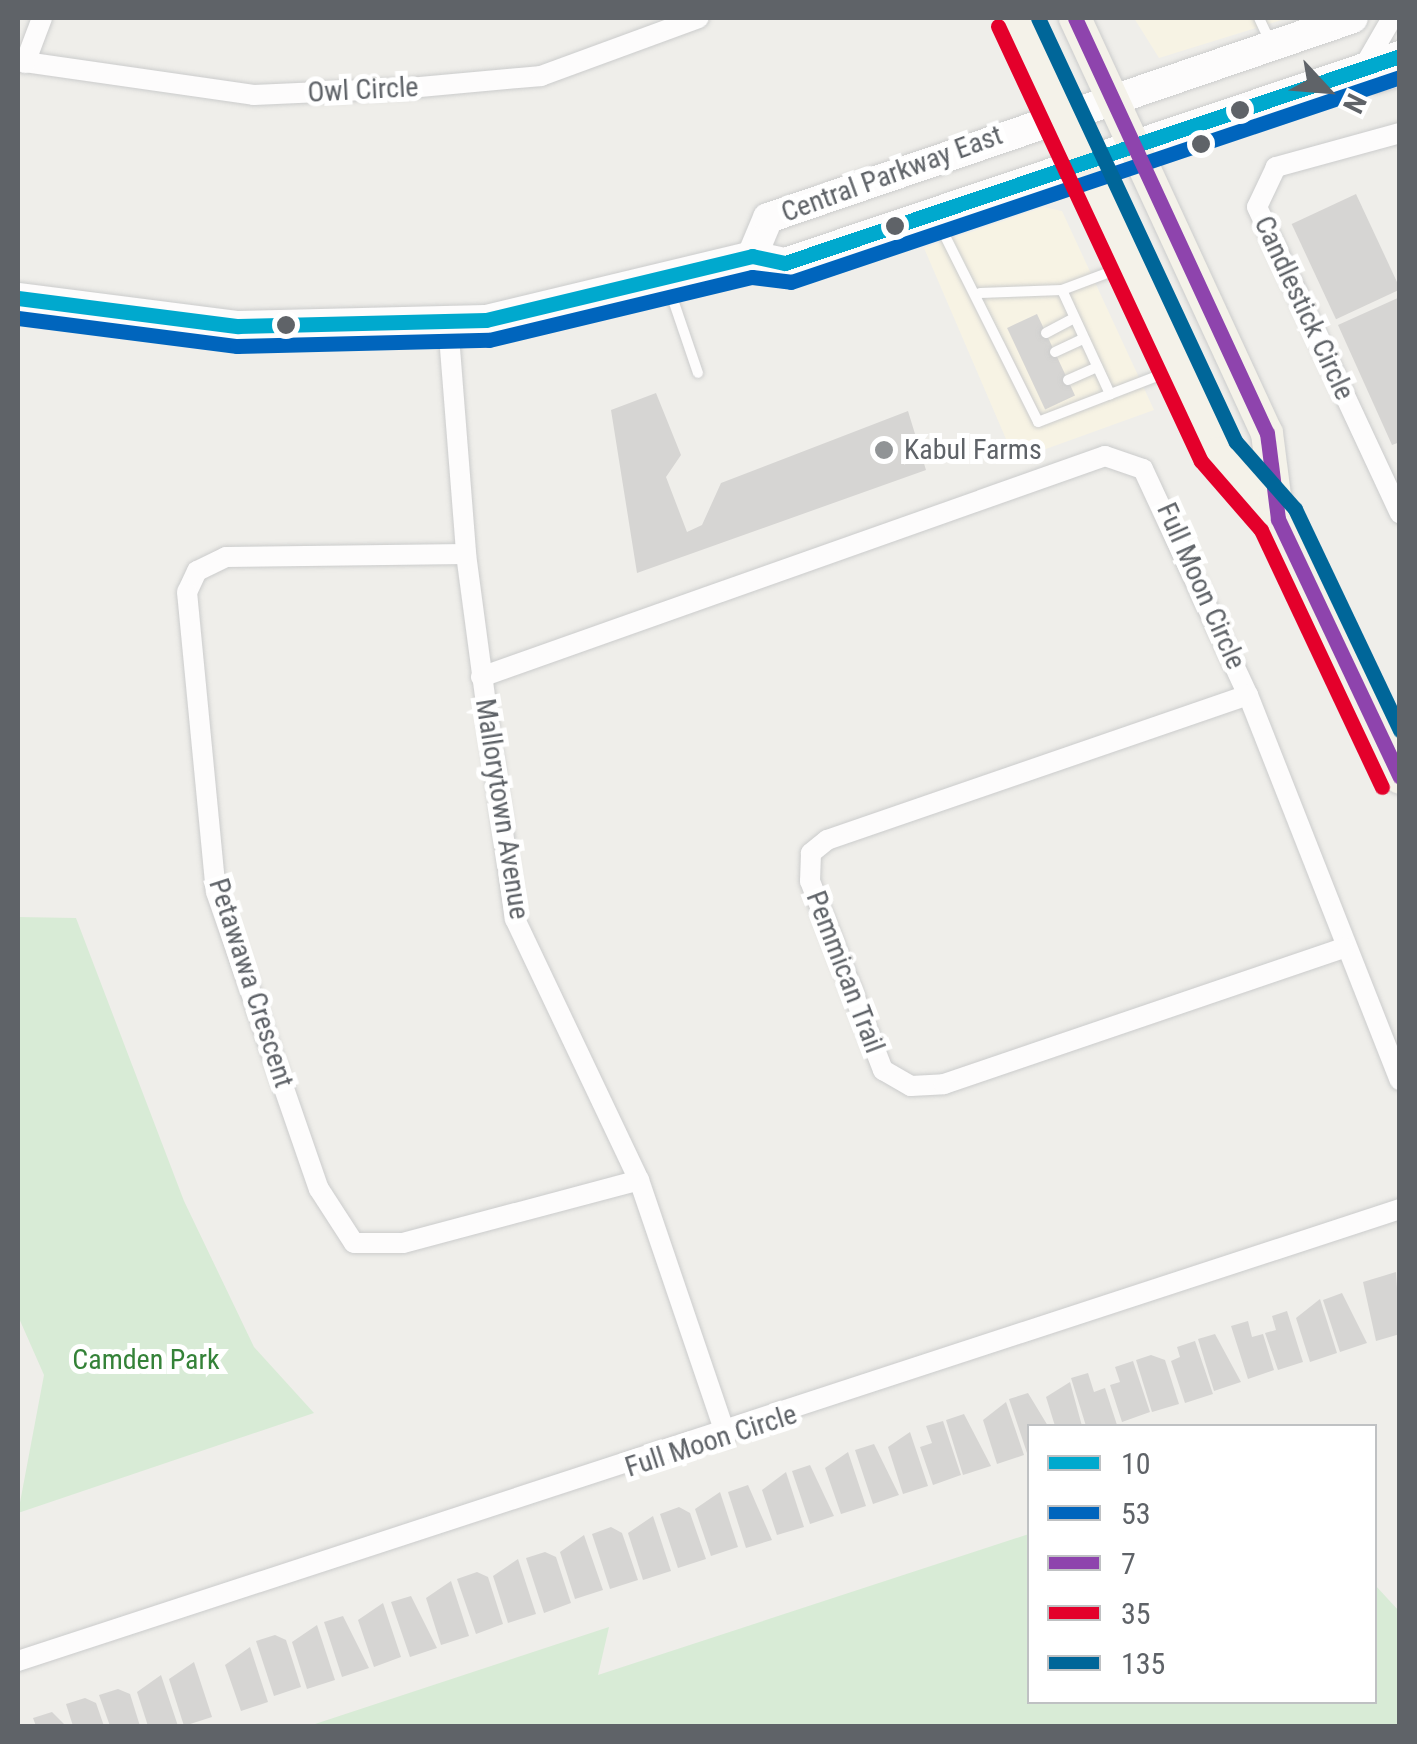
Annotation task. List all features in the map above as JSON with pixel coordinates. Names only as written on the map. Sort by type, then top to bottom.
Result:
[{"type":"main road","points":[[1016,18],[1219,453],[1278,519],[1400,778]]},
{"type":"main road","points":[[1074,18],[1267,433],[1278,519]]},
{"type":"street","points":[[21,62],[42,18]]},
{"type":"street","name":"Owl Circle","points":[[21,62],[254,95],[410,88],[541,76],[699,18]]},
{"type":"street","name":"Central Parkway East","points":[[752,256],[768,218],[1112,98],[1265,31],[1353,18]]},
{"type":"street","points":[[1347,74],[1380,52],[1392,18]]},
{"type":"street","name":"Central Parkway East","points":[[18,298],[238,326],[448,322],[668,282],[752,256],[785,264],[1400,56]]},
{"type":"street","points":[[1347,74],[1375,83],[1400,76]]},
{"type":"street","name":"Candlestick Circle","points":[[1400,133],[1276,167],[1257,207],[1400,513]]},
{"type":"street","name":"Mallorytown Avenue","points":[[448,322],[466,554],[515,919],[638,1180],[726,1436]]},
{"type":"street","name":"Full Moon Circle","points":[[481,676],[1105,456],[1143,469],[1159,490],[1248,694],[1343,948],[1400,1080]]},
{"type":"street","name":"Petawawa Crescent","points":[[466,554],[226,558],[197,571],[187,592],[216,892],[319,1189],[354,1243],[403,1243],[638,1180]]},
{"type":"street","name":"Pemmican Trail","points":[[1248,694],[827,840],[810,853],[810,881],[883,1070],[912,1086],[944,1084],[1343,948]]},
{"type":"street","name":"Full Moon Circle","points":[[18,1661],[726,1436],[1400,1209]]},
{"type":"lane","points":[[933,213],[1010,350],[1032,397],[1038,422],[1179,367]]},
{"type":"lane","points":[[980,293],[1062,290],[1131,264]]},
{"type":"lane","points":[[668,282],[698,374]]},
{"type":"lane","points":[[1062,290],[1110,394]]},
{"type":"lane","points":[[1046,333],[1074,318]]},
{"type":"lane","points":[[1054,352],[1083,339]]},
{"type":"lane","points":[[1068,380],[1097,367]]},
{"type":"shaded area","points":[[1134,18],[1288,18],[1159,58]]},
{"type":"shaded area","points":[[1044,207],[1062,211],[1154,410],[1015,460],[924,248]]},
{"type":"green space","name":"Camden Park","points":[[18,917],[76,918],[184,1201],[254,1347],[314,1413],[18,1513],[44,1375],[18,1316]]},
{"type":"green space","points":[[1027,1535],[1027,1704],[1377,1704],[1377,1587],[1399,1611],[1399,1726],[309,1726],[609,1627],[598,1675]]},
{"type":"building","points":[[1356,194],[1400,289],[1336,319],[1292,224]]},
{"type":"building","points":[[1400,297],[1400,442],[1392,445],[1338,325]]},
{"type":"building","points":[[1037,314],[1075,396],[1045,410],[1007,328]]},
{"type":"building","points":[[656,393],[681,455],[666,477],[687,532],[702,525],[721,483],[908,411],[926,470],[637,573],[611,410]]},
{"type":"building","points":[[1396,1272],[1400,1334],[1376,1341],[1363,1282]]},
{"type":"building","points":[[1342,1293],[1367,1343],[1340,1352],[1323,1300]]},
{"type":"building","points":[[1320,1299],[1337,1353],[1310,1362],[1296,1318]]},
{"type":"building","points":[[1287,1311],[1303,1362],[1278,1370],[1265,1333],[1276,1330],[1272,1316]]},
{"type":"building","points":[[1248,1321],[1252,1337],[1263,1334],[1274,1370],[1248,1379],[1231,1326]]},
{"type":"building","points":[[1215,1334],[1241,1382],[1214,1391],[1198,1339]]},
{"type":"building","points":[[1195,1341],[1213,1394],[1185,1403],[1171,1361],[1180,1357],[1177,1347]]},
{"type":"building","points":[[1151,1355],[1165,1360],[1179,1404],[1152,1412],[1136,1360]]},
{"type":"building","points":[[1133,1361],[1150,1412],[1122,1422],[1110,1385],[1120,1382],[1115,1367]]},
{"type":"building","points":[[1088,1373],[1094,1392],[1105,1388],[1117,1424],[1085,1424],[1071,1378]]},
{"type":"building","points":[[1070,1382],[1081,1424],[1054,1424],[1046,1397]]},
{"type":"building","points":[[1028,1393],[1047,1424],[1027,1424],[1027,1453],[1009,1399]]},
{"type":"building","points":[[1006,1402],[1024,1455],[997,1464],[983,1420]]},
{"type":"building","points":[[964,1414],[991,1466],[963,1475],[946,1420]]},
{"type":"building","points":[[943,1421],[961,1475],[933,1485],[920,1447],[932,1443],[926,1426]]},
{"type":"building","points":[[910,1432],[928,1486],[903,1494],[888,1447]]},
{"type":"building","points":[[874,1444],[899,1495],[873,1504],[855,1450]]},
{"type":"building","points":[[848,1452],[866,1506],[841,1514],[825,1468]]},
{"type":"building","points":[[810,1465],[834,1516],[810,1524],[792,1471]]},
{"type":"building","points":[[786,1472],[804,1527],[777,1535],[762,1490]]},
{"type":"building","points":[[748,1485],[772,1540],[746,1548],[728,1492]]},
{"type":"building","points":[[720,1492],[738,1547],[711,1556],[695,1509]]},
{"type":"building","points":[[679,1507],[690,1513],[706,1559],[678,1568],[660,1514]]},
{"type":"building","points":[[653,1516],[671,1571],[643,1580],[628,1533]]},
{"type":"building","points":[[611,1527],[622,1533],[638,1580],[610,1589],[592,1534]]},
{"type":"building","points":[[584,1535],[603,1590],[575,1599],[560,1552]]},
{"type":"building","points":[[545,1552],[556,1557],[571,1603],[544,1613],[526,1558]]},
{"type":"building","points":[[518,1559],[536,1614],[508,1623],[493,1576]]},
{"type":"building","points":[[477,1572],[488,1577],[503,1624],[476,1634],[457,1579]]},
{"type":"building","points":[[451,1581],[469,1636],[441,1645],[426,1598]]},
{"type":"building","points":[[411,1596],[437,1648],[410,1657],[391,1602]]},
{"type":"building","points":[[383,1603],[401,1657],[374,1667],[358,1620]]},
{"type":"building","points":[[343,1616],[369,1668],[342,1677],[324,1622]]},
{"type":"building","points":[[317,1625],[335,1680],[307,1689],[292,1642]]},
{"type":"building","points":[[275,1635],[286,1640],[301,1687],[274,1696],[256,1641]]},
{"type":"building","points":[[250,1647],[268,1702],[241,1711],[225,1665]]},
{"type":"building","points":[[194,1662],[212,1717],[184,1726],[169,1679]]},
{"type":"building","points":[[161,1675],[178,1726],[148,1726],[137,1692]]},
{"type":"building","points":[[118,1689],[130,1694],[140,1726],[110,1726],[99,1695]]},
{"type":"building","points":[[85,1698],[96,1703],[104,1726],[73,1726],[66,1704]]},
{"type":"building","points":[[52,1712],[66,1726],[36,1726],[33,1718]]},
{"type":"transit line","name":"135","points":[[1038,18],[1236,442],[1295,509],[1400,730]]},
{"type":"transit line","name":"7","points":[[1075,18],[1267,433],[1278,519],[1400,777]]},
{"type":"transit line","name":"35","points":[[998,26],[1201,461],[1261,530],[1382,787]]},
{"type":"transit line","name":"10","points":[[18,298],[238,326],[486,320],[752,256],[785,263],[1400,56]]},
{"type":"transit line","name":"53","points":[[18,318],[237,346],[489,340],[752,277],[791,282],[1400,77]]},
{"type":"place","name":"Kabul Farms","points":[[884,450]]}]
